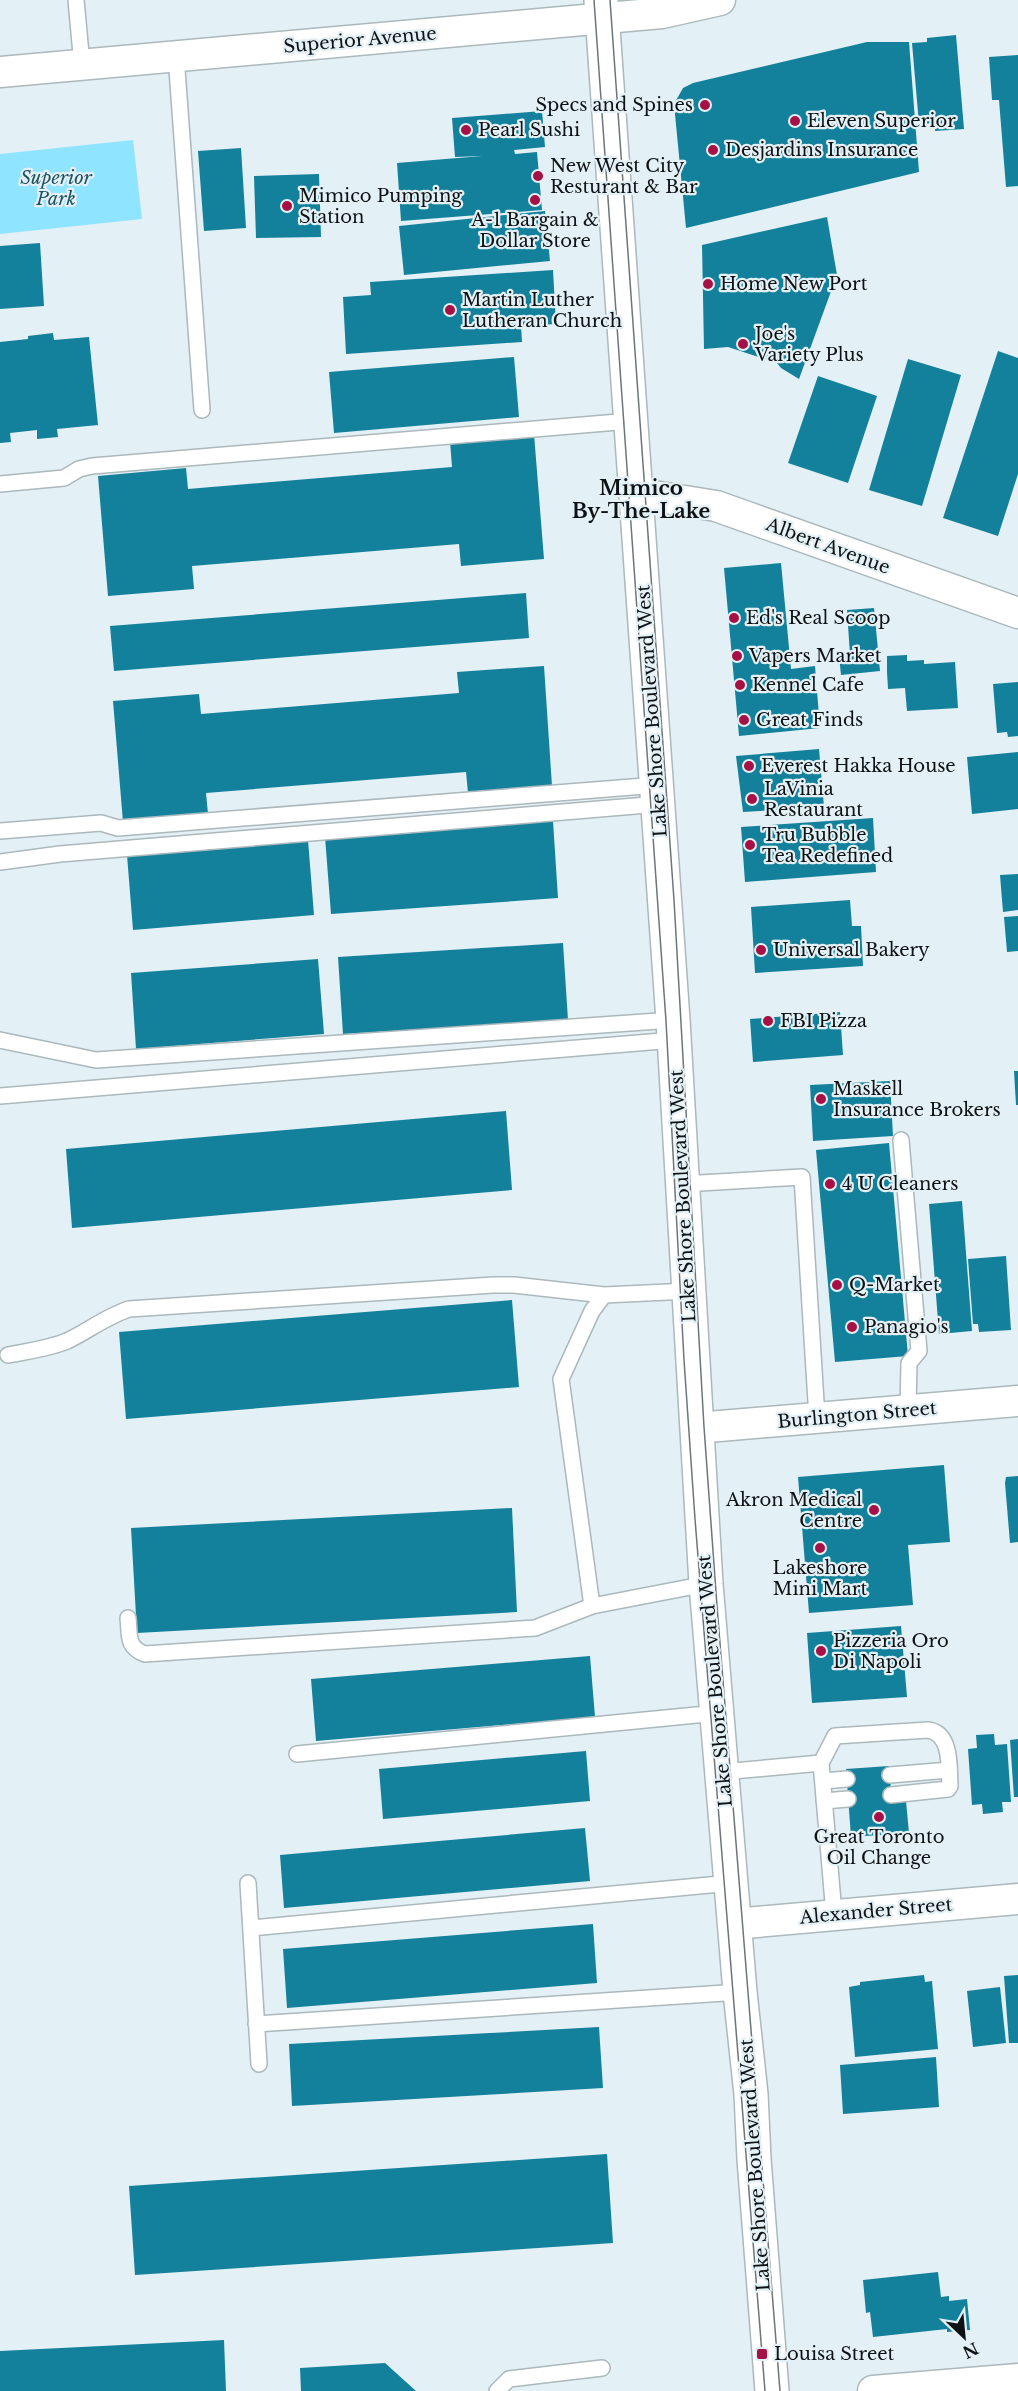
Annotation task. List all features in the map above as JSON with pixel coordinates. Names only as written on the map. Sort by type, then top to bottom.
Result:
[{"type":"main road","name":"Lake Shore Boulevard West","points":[[602,9],[674,1030],[706,1584],[734,1924],[751,2094],[772,2391]]},
{"type":"street","name":"Superior Avenue","points":[[0,72],[176,56],[602,9],[662,13],[720,0]]},
{"type":"street","name":"Albert Avenue","points":[[635,493],[716,506],[1018,613]]},
{"type":"street","name":"Burlington Street","points":[[696,1428],[1018,1401]]},
{"type":"street","name":"Alexander Street","points":[[734,1924],[1018,1899]]},
{"type":"street","points":[[873,2391],[1018,2379]]},
{"type":"lane","points":[[76,0],[82,65]]},
{"type":"lane","points":[[176,56],[202,410]]},
{"type":"lane","points":[[0,484],[64,478],[79,469],[92,466],[630,421]]},
{"type":"lane","points":[[0,831],[101,823],[118,828],[658,794]]},
{"type":"lane","points":[[0,862],[658,794]]},
{"type":"lane","points":[[0,1040],[96,1060],[674,1030]]},
{"type":"lane","points":[[0,1096],[674,1030]]},
{"type":"lane","points":[[902,1140],[919,1351],[909,1363],[908,1410]]},
{"type":"lane","points":[[683,1184],[802,1177],[817,1418]]},
{"type":"lane","points":[[8,1355],[52,1346],[68,1340],[119,1312],[129,1309],[493,1285],[514,1285],[604,1295],[689,1290]]},
{"type":"lane","points":[[591,1606],[561,1379],[592,1311],[604,1295]]},
{"type":"lane","points":[[128,1618],[131,1644],[135,1651],[145,1654],[535,1628],[591,1606],[706,1584]]},
{"type":"lane","points":[[297,1754],[717,1713]]},
{"type":"lane","points":[[834,1914],[821,1763],[835,1736],[928,1730],[938,1733],[946,1746],[949,1770],[948,1789],[891,1795]]},
{"type":"lane","points":[[722,1772],[821,1763]]},
{"type":"lane","points":[[890,1775],[949,1770]]},
{"type":"lane","points":[[823,1781],[847,1779]]},
{"type":"lane","points":[[824,1801],[848,1799]]},
{"type":"lane","points":[[250,1928],[731,1883]]},
{"type":"lane","points":[[248,1884],[259,2064]]},
{"type":"lane","points":[[256,2024],[740,1992]]},
{"type":"lane","points":[[497,2391],[509,2379],[602,2368]]},
{"type":"green space","name":"Superior Park","points":[[133,140],[142,219],[0,234],[0,154]]},
{"type":"building","points":[[956,35],[964,129],[935,131],[935,123],[919,124],[912,43],[927,42],[927,38]]},
{"type":"building","name":"Eleven Superior","points":[[867,42],[909,42],[919,172],[686,228],[674,104],[683,88],[693,83]]},
{"type":"building","points":[[1018,55],[1018,186],[1006,187],[999,100],[992,100],[989,57]]},
{"type":"building","points":[[542,111],[545,147],[514,150],[515,154],[537,152],[542,210],[401,221],[397,163],[482,156],[455,157],[452,118]]},
{"type":"building","points":[[241,148],[246,228],[204,231],[198,151]]},
{"type":"building","name":"Mimico Pumping Station","points":[[319,174],[321,237],[256,238],[254,176]]},
{"type":"building","points":[[545,211],[550,261],[404,275],[399,226]]},
{"type":"building","points":[[827,217],[837,275],[799,379],[777,363],[728,347],[704,349],[702,245]]},
{"type":"building","points":[[40,243],[44,306],[0,309],[0,246]]},
{"type":"building","name":"Martin Luther Lutheran Church","points":[[553,270],[556,324],[521,326],[522,342],[346,354],[343,297],[371,295],[370,282]]},
{"type":"building","points":[[53,333],[54,340],[89,337],[98,425],[57,429],[58,437],[37,439],[37,430],[10,433],[11,442],[0,443],[0,342]]},
{"type":"building","points":[[998,351],[1018,358],[1018,474],[998,536],[943,518]]},
{"type":"building","points":[[514,357],[519,417],[334,433],[329,372]]},
{"type":"building","points":[[908,359],[961,375],[922,506],[869,490]]},
{"type":"building","points":[[818,376],[877,396],[848,483],[788,463]]},
{"type":"building","points":[[534,434],[544,559],[461,566],[459,544],[192,566],[194,589],[108,596],[98,476],[186,468],[188,489],[452,467],[450,441]]},
{"type":"building","points":[[781,563],[791,669],[815,666],[820,728],[739,736],[724,568]]},
{"type":"building","points":[[526,593],[529,638],[114,671],[110,626]]},
{"type":"building","points":[[874,608],[880,671],[841,675],[839,656],[850,655],[847,610]]},
{"type":"building","points":[[907,655],[907,661],[924,660],[924,664],[955,662],[958,708],[907,711],[905,688],[888,689],[887,656]]},
{"type":"building","points":[[544,666],[552,786],[468,793],[466,772],[206,793],[208,814],[123,822],[113,701],[199,694],[201,714],[459,693],[457,672]]},
{"type":"building","points":[[1018,682],[1018,736],[1008,737],[1007,732],[997,733],[993,684]]},
{"type":"building","points":[[819,749],[824,807],[743,812],[736,756]]},
{"type":"building","points":[[1018,752],[1018,809],[972,814],[967,757]]},
{"type":"building","points":[[873,818],[876,872],[745,882],[741,827]]},
{"type":"building","points":[[553,821],[558,898],[331,914],[325,837]]},
{"type":"building","points":[[308,840],[314,915],[133,930],[127,855]]},
{"type":"building","points":[[1018,874],[1018,910],[1003,912],[1000,875]]},
{"type":"building","points":[[850,900],[852,926],[861,926],[863,966],[755,973],[751,907]]},
{"type":"building","points":[[1018,916],[1018,951],[1007,952],[1004,917]]},
{"type":"building","points":[[563,943],[568,1020],[343,1034],[338,957]]},
{"type":"building","points":[[318,959],[324,1034],[136,1049],[131,973]]},
{"type":"building","points":[[840,1012],[843,1055],[753,1062],[750,1019]]},
{"type":"building","points":[[1014,1071],[1018,1071],[1018,1105],[1016,1105]]},
{"type":"building","points":[[890,1081],[893,1136],[813,1141],[810,1085]]},
{"type":"building","points":[[506,1111],[512,1190],[72,1228],[66,1149]]},
{"type":"building","points":[[889,1143],[908,1356],[835,1362],[816,1150]]},
{"type":"building","points":[[962,1201],[972,1331],[939,1334],[929,1204]]},
{"type":"building","points":[[1006,1256],[1011,1330],[979,1332],[978,1324],[973,1324],[968,1259]]},
{"type":"building","points":[[512,1300],[519,1387],[126,1419],[119,1332]]},
{"type":"building","name":"Akron Medical Centre","points":[[944,1465],[950,1542],[908,1545],[913,1605],[809,1613],[798,1477]]},
{"type":"building","points":[[1018,1476],[1018,1542],[1010,1543],[1005,1483],[1006,1477]]},
{"type":"building","points":[[512,1508],[517,1612],[137,1633],[131,1528]]},
{"type":"building","points":[[901,1626],[907,1697],[812,1703],[807,1633]]},
{"type":"building","points":[[590,1656],[595,1717],[316,1741],[311,1679]]},
{"type":"building","points":[[994,1734],[995,1745],[1007,1744],[1011,1802],[1002,1802],[1003,1812],[983,1814],[982,1804],[972,1805],[968,1749],[977,1748],[976,1735]]},
{"type":"building","points":[[1018,1739],[1018,1797],[1014,1797],[1010,1740]]},
{"type":"building","points":[[586,1751],[590,1801],[383,1819],[379,1769]]},
{"type":"building","name":"Great Toronto Oil Change","points":[[889,1766],[892,1801],[906,1801],[909,1833],[851,1837],[846,1769]]},
{"type":"building","points":[[585,1828],[590,1881],[284,1908],[280,1855]]},
{"type":"building","points":[[593,1924],[597,1983],[287,2008],[283,1949]]},
{"type":"building","points":[[924,1975],[925,1982],[932,1981],[938,2049],[855,2057],[849,1987],[860,1985],[860,1982]]},
{"type":"building","points":[[1018,1975],[1018,2043],[1009,2043],[1004,1976]]},
{"type":"building","points":[[1000,1987],[1006,2043],[973,2047],[967,1991]]},
{"type":"building","points":[[599,2027],[603,2088],[292,2106],[289,2044]]},
{"type":"building","points":[[936,2057],[939,2107],[843,2114],[840,2065]]},
{"type":"building","points":[[607,2154],[613,2243],[135,2275],[129,2186]]},
{"type":"building","points":[[938,2272],[941,2297],[949,2296],[949,2301],[967,2299],[970,2330],[947,2332],[947,2329],[873,2337],[870,2312],[866,2313],[863,2280]]},
{"type":"building","points":[[224,2340],[226,2391],[0,2391],[0,2351]]},
{"type":"building","points":[[385,2363],[416,2391],[301,2391],[300,2368]]},
{"type":"tram line","points":[[594,0],[666,1021],[695,1519],[765,2391]]},
{"type":"tram line","points":[[610,0],[674,900],[704,1427],[780,2391]]},
{"type":"place","name":"Specs and Spines","points":[[705,105]]},
{"type":"place","name":"Eleven Superior","points":[[795,121]]},
{"type":"place","name":"Pearl Sushi","points":[[466,130]]},
{"type":"place","name":"Desjardins Insurance","points":[[713,150]]},
{"type":"place","name":"New West City Resturant & Bar","points":[[538,176]]},
{"type":"place","name":"A-1 Bargain & Dollar Store","points":[[535,200]]},
{"type":"place","name":"Mimico Pumping Station","points":[[287,206]]},
{"type":"place","name":"Home New Port","points":[[708,284]]},
{"type":"place","name":"Martin Luther Lutheran Church","points":[[450,310]]},
{"type":"place","name":"Joe's Variety Plus","points":[[743,344]]},
{"type":"place","name":"Ed's Real Scoop","points":[[734,618]]},
{"type":"place","name":"Vapers Market","points":[[737,656]]},
{"type":"place","name":"Kennel Cafe","points":[[740,685]]},
{"type":"place","name":"Great Finds","points":[[744,720]]},
{"type":"place","name":"Everest Hakka House","points":[[749,766]]},
{"type":"place","name":"LaVinia Restaurant","points":[[752,799]]},
{"type":"place","name":"Tru Bubble Tea Redefined","points":[[750,845]]},
{"type":"place","name":"Universal Bakery","points":[[761,950]]},
{"type":"place","name":"FBI Pizza","points":[[768,1021]]},
{"type":"place","name":"Maskell Insurance Brokers","points":[[821,1099]]},
{"type":"place","name":"4 U Cleaners","points":[[830,1184]]},
{"type":"place","name":"Q-Market","points":[[837,1285]]},
{"type":"place","name":"Panagio's","points":[[852,1327]]},
{"type":"place","name":"Akron Medical Centre","points":[[874,1510]]},
{"type":"place","name":"Lakeshore Mini Mart","points":[[820,1548]]},
{"type":"place","name":"Pizzeria Oro Di Napoli","points":[[821,1651]]},
{"type":"place","name":"Great Toronto Oil Change","points":[[879,1817]]},
{"type":"place","name":"Louisa Street","points":[[762,2354]]},
{"type":"district","name":"Mimico By-The-Lake","points":[[641,500]]}]
